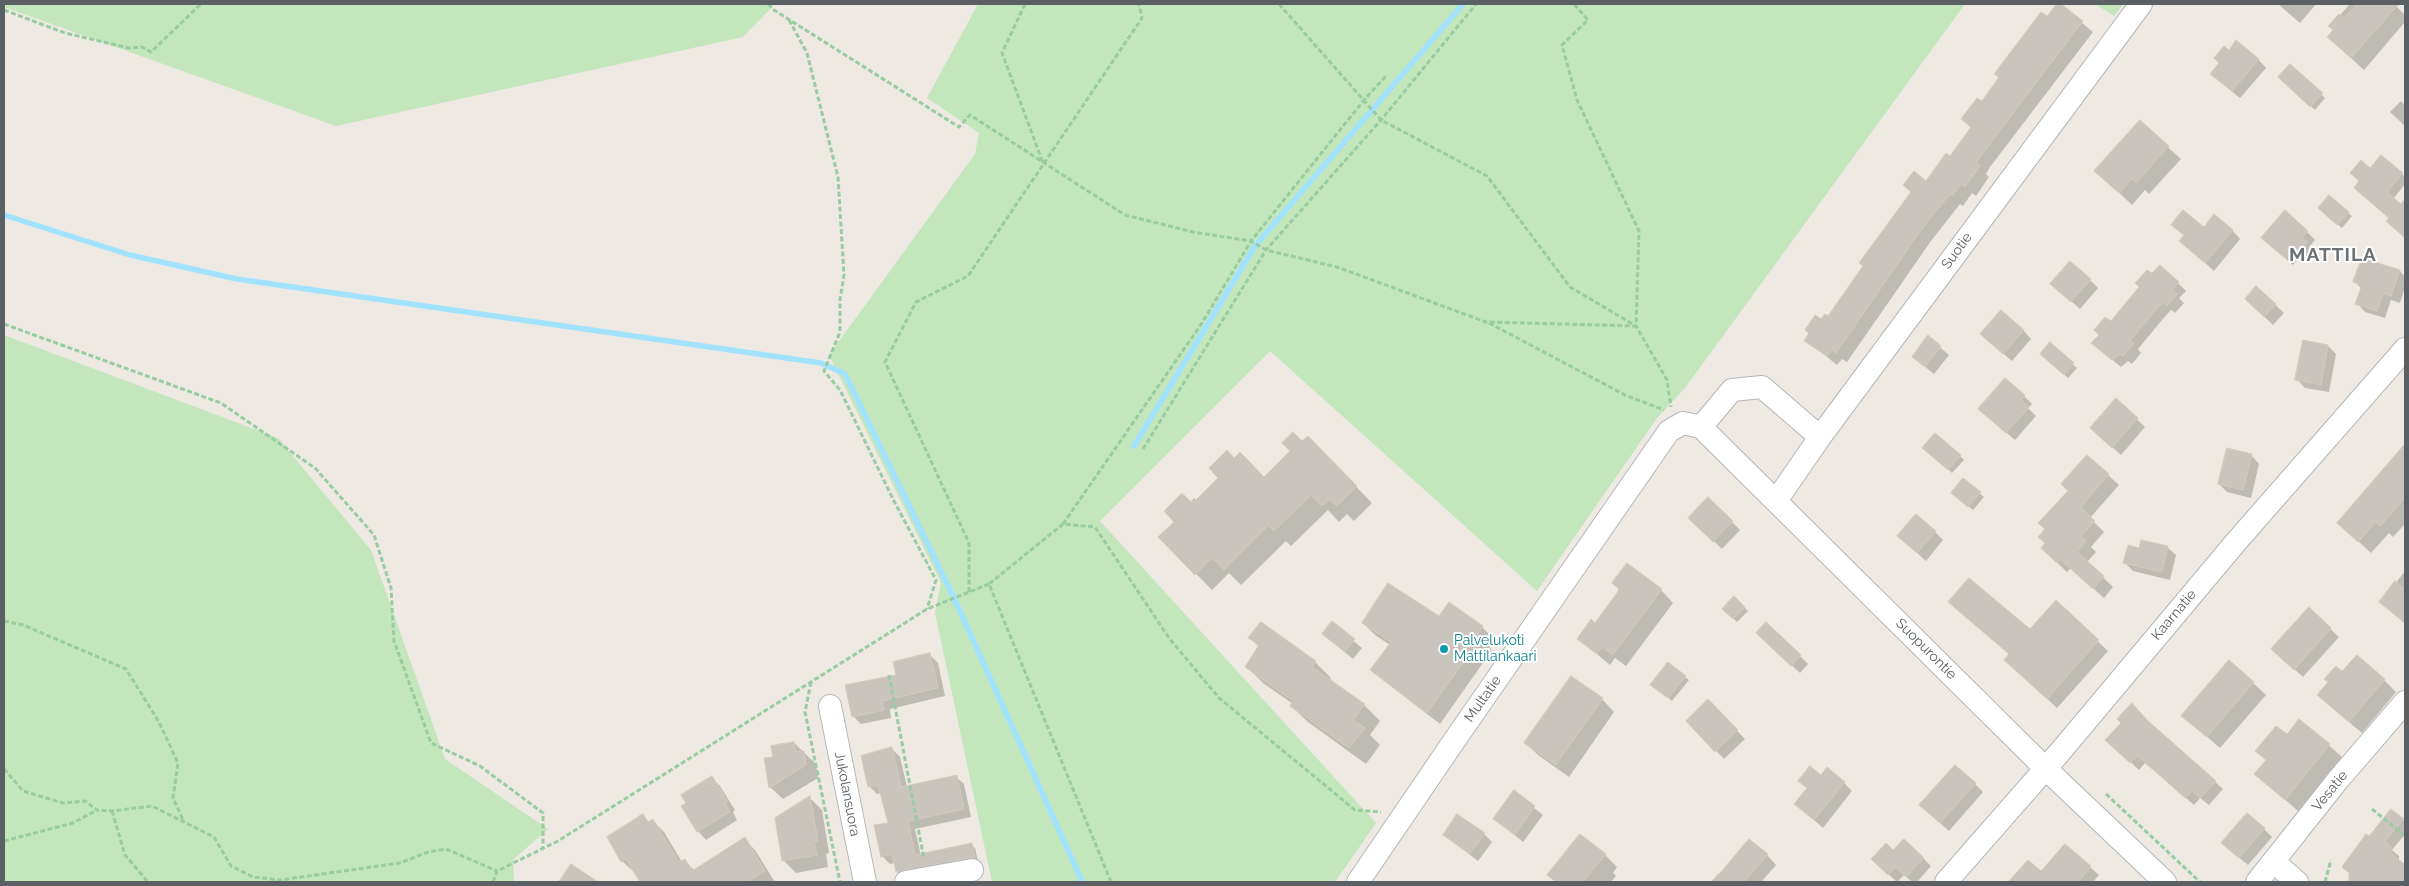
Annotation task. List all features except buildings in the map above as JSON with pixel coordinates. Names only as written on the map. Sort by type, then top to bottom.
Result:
[{"type":"street","name":"Suotie","points":[[1776,501],[1820,437],[2141,4]]},
{"type":"street","name":"Kaarnatie","points":[[1946,882],[2045,768],[2220,559],[2405,350]]},
{"type":"street","name":"Multatie","points":[[1358,882],[1669,431],[1692,425],[1732,390],[1762,387],[1820,437]]},
{"type":"street","name":"Suopurontie","points":[[1692,425],[1776,501],[2045,768],[2165,882]]},
{"type":"street","name":"Vesatie","points":[[2257,882],[2338,781],[2405,702]]},
{"type":"street","name":"Jukolansuora","points":[[830,706],[860,881]]},
{"type":"street","points":[[2274,862],[2297,882]]},
{"type":"street","points":[[917,880],[972,870]]},
{"type":"path","points":[[4,10],[65,33],[129,48],[142,47],[151,52],[201,4]]},
{"type":"path","points":[[768,4],[774,10],[959,127],[970,115],[1125,215],[1193,232],[1251,241],[1266,250],[1337,267],[1486,322],[1625,395],[1671,413],[1667,380],[1636,326],[1570,287],[1487,176],[1381,120],[1279,4]]},
{"type":"path","points":[[1025,4],[1002,53],[1043,163]]},
{"type":"path","points":[[969,592],[969,543],[885,362],[916,302],[968,276],[1142,18],[1139,4]]},
{"type":"path","points":[[1143,449],[1266,250],[1381,120],[1476,4]]},
{"type":"path","points":[[1574,4],[1588,20],[1562,46],[1577,100],[1639,231],[1636,326]]},
{"type":"path","points":[[788,18],[807,53],[838,176],[844,275],[840,300],[840,332],[824,371],[840,390],[894,501],[936,580],[927,609]]},
{"type":"path","points":[[497,872],[543,848],[927,609],[989,584],[1064,524],[1202,323],[1251,241],[1364,100],[1387,75]]},
{"type":"path","points":[[1486,322],[1636,326]]},
{"type":"path","points":[[4,324],[221,403],[315,468],[374,535],[391,588],[394,641],[431,743],[480,766],[543,813],[543,848]]},
{"type":"path","points":[[1064,524],[1095,527],[1169,638],[1219,698],[1355,810],[1389,812]]},
{"type":"path","points":[[989,584],[1111,882]]},
{"type":"path","points":[[4,621],[23,625],[126,669],[158,722],[178,763],[173,798],[184,822]]},
{"type":"path","points":[[889,676],[917,880]]},
{"type":"path","points":[[811,682],[805,712],[840,882]]},
{"type":"path","points":[[4,769],[23,791],[63,803],[85,801],[97,810]]},
{"type":"path","points":[[4,841],[73,823],[97,810],[112,811],[152,806],[214,837],[231,866],[253,877],[280,880],[400,862],[428,852],[446,849],[497,872]]},
{"type":"path","points":[[2372,809],[2405,836]]},
{"type":"path","points":[[112,811],[125,855],[148,882]]},
{"type":"path","points":[[2325,882],[2331,860]]},
{"type":"path","points":[[495,882],[497,872]]},
{"type":"green space","points":[[4,4],[775,4],[743,37],[336,126],[4,7]]},
{"type":"green space","points":[[978,4],[1965,4],[1685,388],[1657,418],[1537,591],[1270,351],[1100,521],[1376,823],[1335,882],[992,882],[935,613],[941,583],[829,355],[975,154],[979,133],[927,98]]},
{"type":"green space","points":[[2095,4],[2123,4],[2114,16]]},
{"type":"green space","points":[[4,335],[278,438],[371,550],[445,759],[548,829],[513,860],[514,882],[4,882]]},
{"type":"waterway","points":[[1134,446],[1255,246],[1463,4]]},
{"type":"waterway","points":[[4,215],[130,255],[237,279],[821,363],[845,374],[954,598],[1082,881]]},
{"type":"place","name":"Palvelukoti Mattilankaari","points":[[1444,649]]},
{"type":"district","name":"MATTILA","points":[[2333,255]]}]
